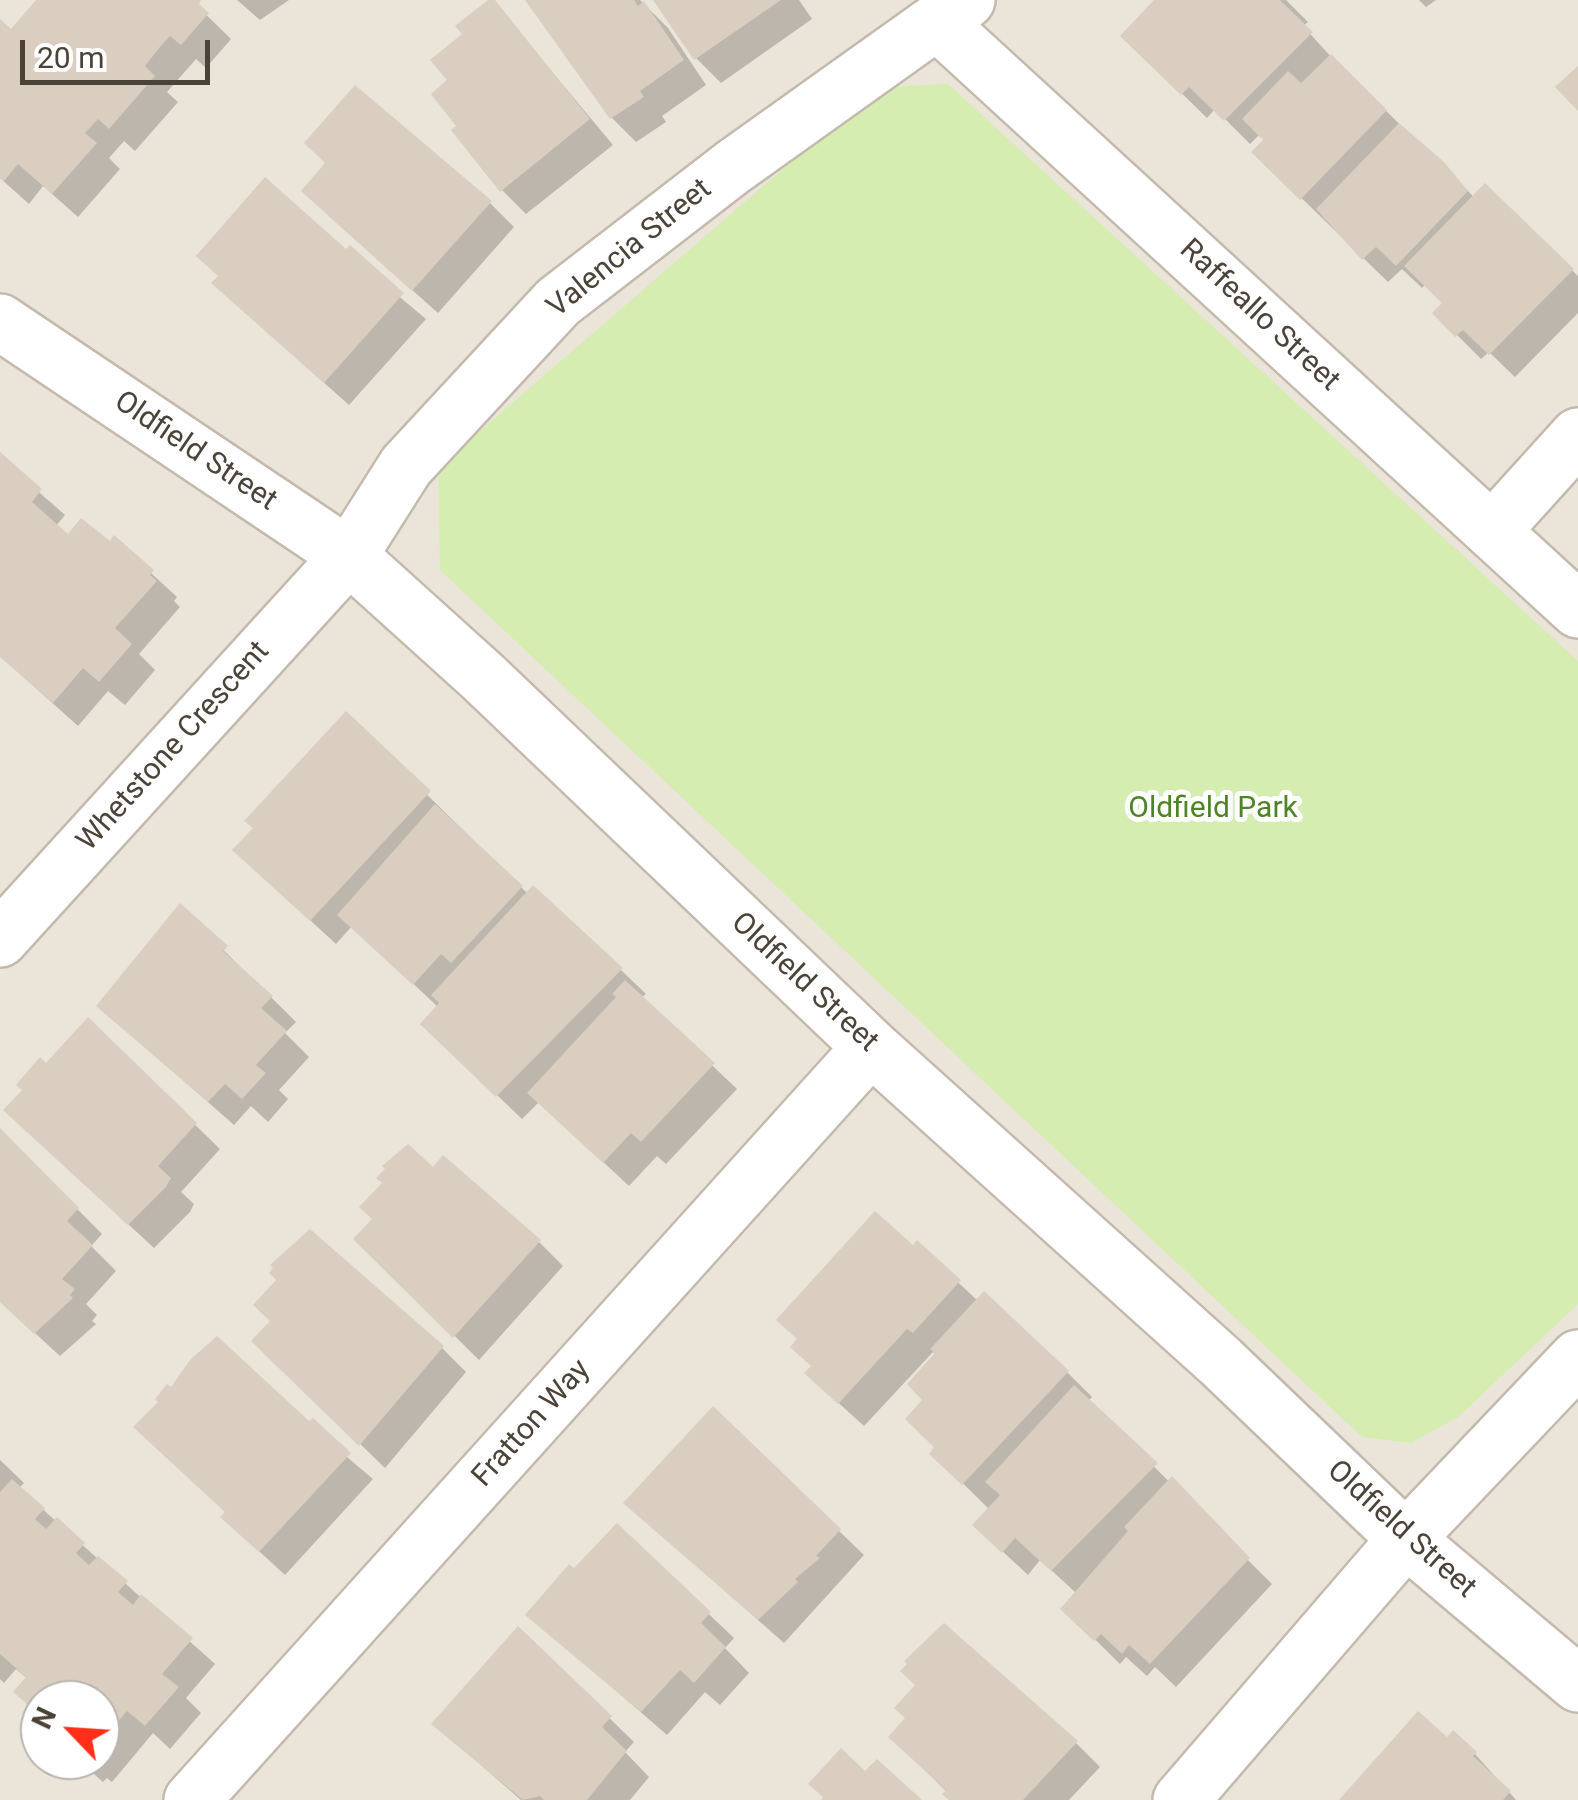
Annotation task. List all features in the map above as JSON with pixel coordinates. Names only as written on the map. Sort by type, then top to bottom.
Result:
[{"type":"street","name":"Raffeallo Street","points":[[952,11],[1578,610]]},
{"type":"street","name":"Valencia Street","points":[[348,556],[406,466],[558,302],[733,167],[952,11]]},
{"type":"street","name":"Oldfield Street","points":[[0,322],[348,556],[872,1047],[1220,1362],[1406,1539],[1578,1684]]},
{"type":"street","points":[[1492,531],[1578,436]]},
{"type":"street","name":"Whetstone Crescent","points":[[0,939],[348,556]]},
{"type":"street","name":"Fratton Way","points":[[192,1800],[872,1047]]},
{"type":"street","points":[[1182,1800],[1406,1539],[1578,1358]]},
{"type":"shaded area","points":[[0,0],[1578,0],[1578,1800],[0,1800]]},
{"type":"green space","name":"Oldfield Park","points":[[948,84],[1578,661],[1578,1304],[1458,1417],[1411,1443],[1362,1437],[440,570],[438,467],[878,87]]},
{"type":"building","points":[[36,0],[201,0],[199,4],[209,13],[181,45],[170,36],[160,47],[145,66],[155,76],[109,129],[98,119],[85,133],[97,143],[52,194],[18,164],[4,181],[0,178],[0,19],[11,29]]},
{"type":"building","points":[[488,0],[495,0],[590,119],[500,192],[451,130],[456,126],[431,94],[447,80],[430,60],[462,34],[455,26]]},
{"type":"building","points":[[525,0],[634,0],[638,6],[644,1],[684,60],[640,91],[644,97],[610,119]]},
{"type":"building","points":[[653,0],[781,0],[694,60]]},
{"type":"building","points":[[1154,0],[1280,0],[1313,32],[1224,121],[1189,87],[1181,95],[1120,36]]},
{"type":"building","points":[[1331,54],[1387,110],[1300,200],[1251,152],[1263,140],[1242,119],[1288,71],[1301,83]]},
{"type":"building","points":[[1578,66],[1578,111],[1555,87]]},
{"type":"building","points":[[355,85],[492,201],[412,291],[301,191],[325,163],[304,143]]},
{"type":"building","points":[[1399,123],[1444,162],[1468,191],[1396,266],[1376,247],[1362,260],[1316,209]]},
{"type":"building","points":[[265,177],[346,249],[350,245],[404,293],[324,383],[211,283],[218,276],[196,256]]},
{"type":"building","points":[[1485,183],[1574,269],[1489,355],[1463,330],[1455,337],[1432,313],[1442,303],[1404,266]]},
{"type":"building","points":[[0,452],[42,489],[32,502],[68,534],[81,518],[110,541],[114,535],[154,570],[150,575],[157,581],[115,628],[132,644],[99,682],[83,668],[53,703],[0,657]]},
{"type":"building","points":[[346,711],[431,791],[310,921],[232,850],[253,828],[244,821]]},
{"type":"building","points":[[435,804],[523,886],[451,963],[441,954],[413,985],[337,915]]},
{"type":"building","points":[[533,885],[623,968],[496,1097],[420,1024],[439,1003],[431,995]]},
{"type":"building","points":[[180,903],[228,946],[223,951],[273,996],[261,1008],[287,1031],[256,1065],[266,1073],[242,1099],[225,1084],[208,1102],[96,1006]]},
{"type":"building","points":[[625,980],[715,1063],[641,1142],[631,1133],[603,1163],[527,1093],[616,997],[612,994]]},
{"type":"building","points":[[88,1017],[197,1123],[158,1166],[171,1178],[166,1187],[128,1225],[3,1110],[22,1090],[16,1085],[40,1057],[46,1063]]},
{"type":"building","points":[[0,1128],[79,1208],[67,1221],[93,1245],[62,1279],[75,1289],[70,1295],[73,1298],[34,1334],[0,1302]]},
{"type":"building","points":[[408,1144],[433,1167],[443,1155],[541,1240],[453,1338],[353,1239],[372,1219],[359,1207],[382,1183],[376,1178],[385,1169],[382,1166]]},
{"type":"building","points":[[875,1211],[913,1245],[917,1240],[961,1280],[913,1333],[907,1329],[838,1404],[804,1373],[811,1366],[790,1347],[797,1339],[776,1320]]},
{"type":"building","points":[[310,1229],[444,1346],[359,1446],[251,1341],[270,1321],[253,1305],[276,1280],[269,1273],[273,1268],[270,1265]]},
{"type":"building","points":[[984,1291],[1069,1371],[962,1485],[929,1454],[934,1447],[905,1419],[922,1400],[907,1384],[935,1353],[930,1349]]},
{"type":"building","points":[[217,1336],[309,1421],[313,1418],[351,1453],[259,1552],[220,1517],[225,1512],[133,1427],[158,1402],[155,1399],[167,1384],[171,1387],[190,1360]]},
{"type":"building","points":[[1074,1385],[1158,1463],[1051,1571],[1015,1538],[1002,1553],[972,1525],[1000,1495],[985,1482]]},
{"type":"building","points":[[713,1406],[841,1529],[816,1556],[820,1558],[758,1620],[623,1503]]},
{"type":"building","points":[[1172,1476],[1250,1558],[1150,1664],[1129,1645],[1122,1654],[1101,1634],[1094,1641],[1060,1609],[1128,1531],[1124,1527]]},
{"type":"building","points":[[12,1479],[45,1508],[35,1519],[46,1529],[57,1517],[85,1543],[76,1553],[89,1565],[98,1556],[128,1581],[118,1592],[133,1605],[141,1594],[193,1638],[162,1674],[179,1687],[145,1726],[127,1711],[120,1719],[120,1680],[23,1680],[26,1677],[0,1654],[0,1492]]},
{"type":"building","points":[[617,1523],[711,1612],[701,1623],[726,1647],[694,1683],[680,1670],[641,1712],[525,1615],[569,1564],[574,1568]]},
{"type":"building","points":[[944,1623],[1078,1741],[1023,1800],[949,1800],[942,1794],[946,1790],[888,1737],[905,1718],[894,1708],[915,1685],[900,1671],[907,1664],[904,1661]]},
{"type":"building","points":[[518,1626],[612,1716],[602,1727],[627,1751],[587,1800],[544,1800],[540,1796],[523,1800],[431,1724]]},
{"type":"building","points":[[1418,1711],[1447,1737],[1453,1730],[1477,1752],[1473,1756],[1511,1791],[1503,1800],[1339,1800]]},
{"type":"building","points":[[841,1748],[865,1771],[877,1759],[922,1800],[821,1800],[823,1797],[808,1784]]}]
